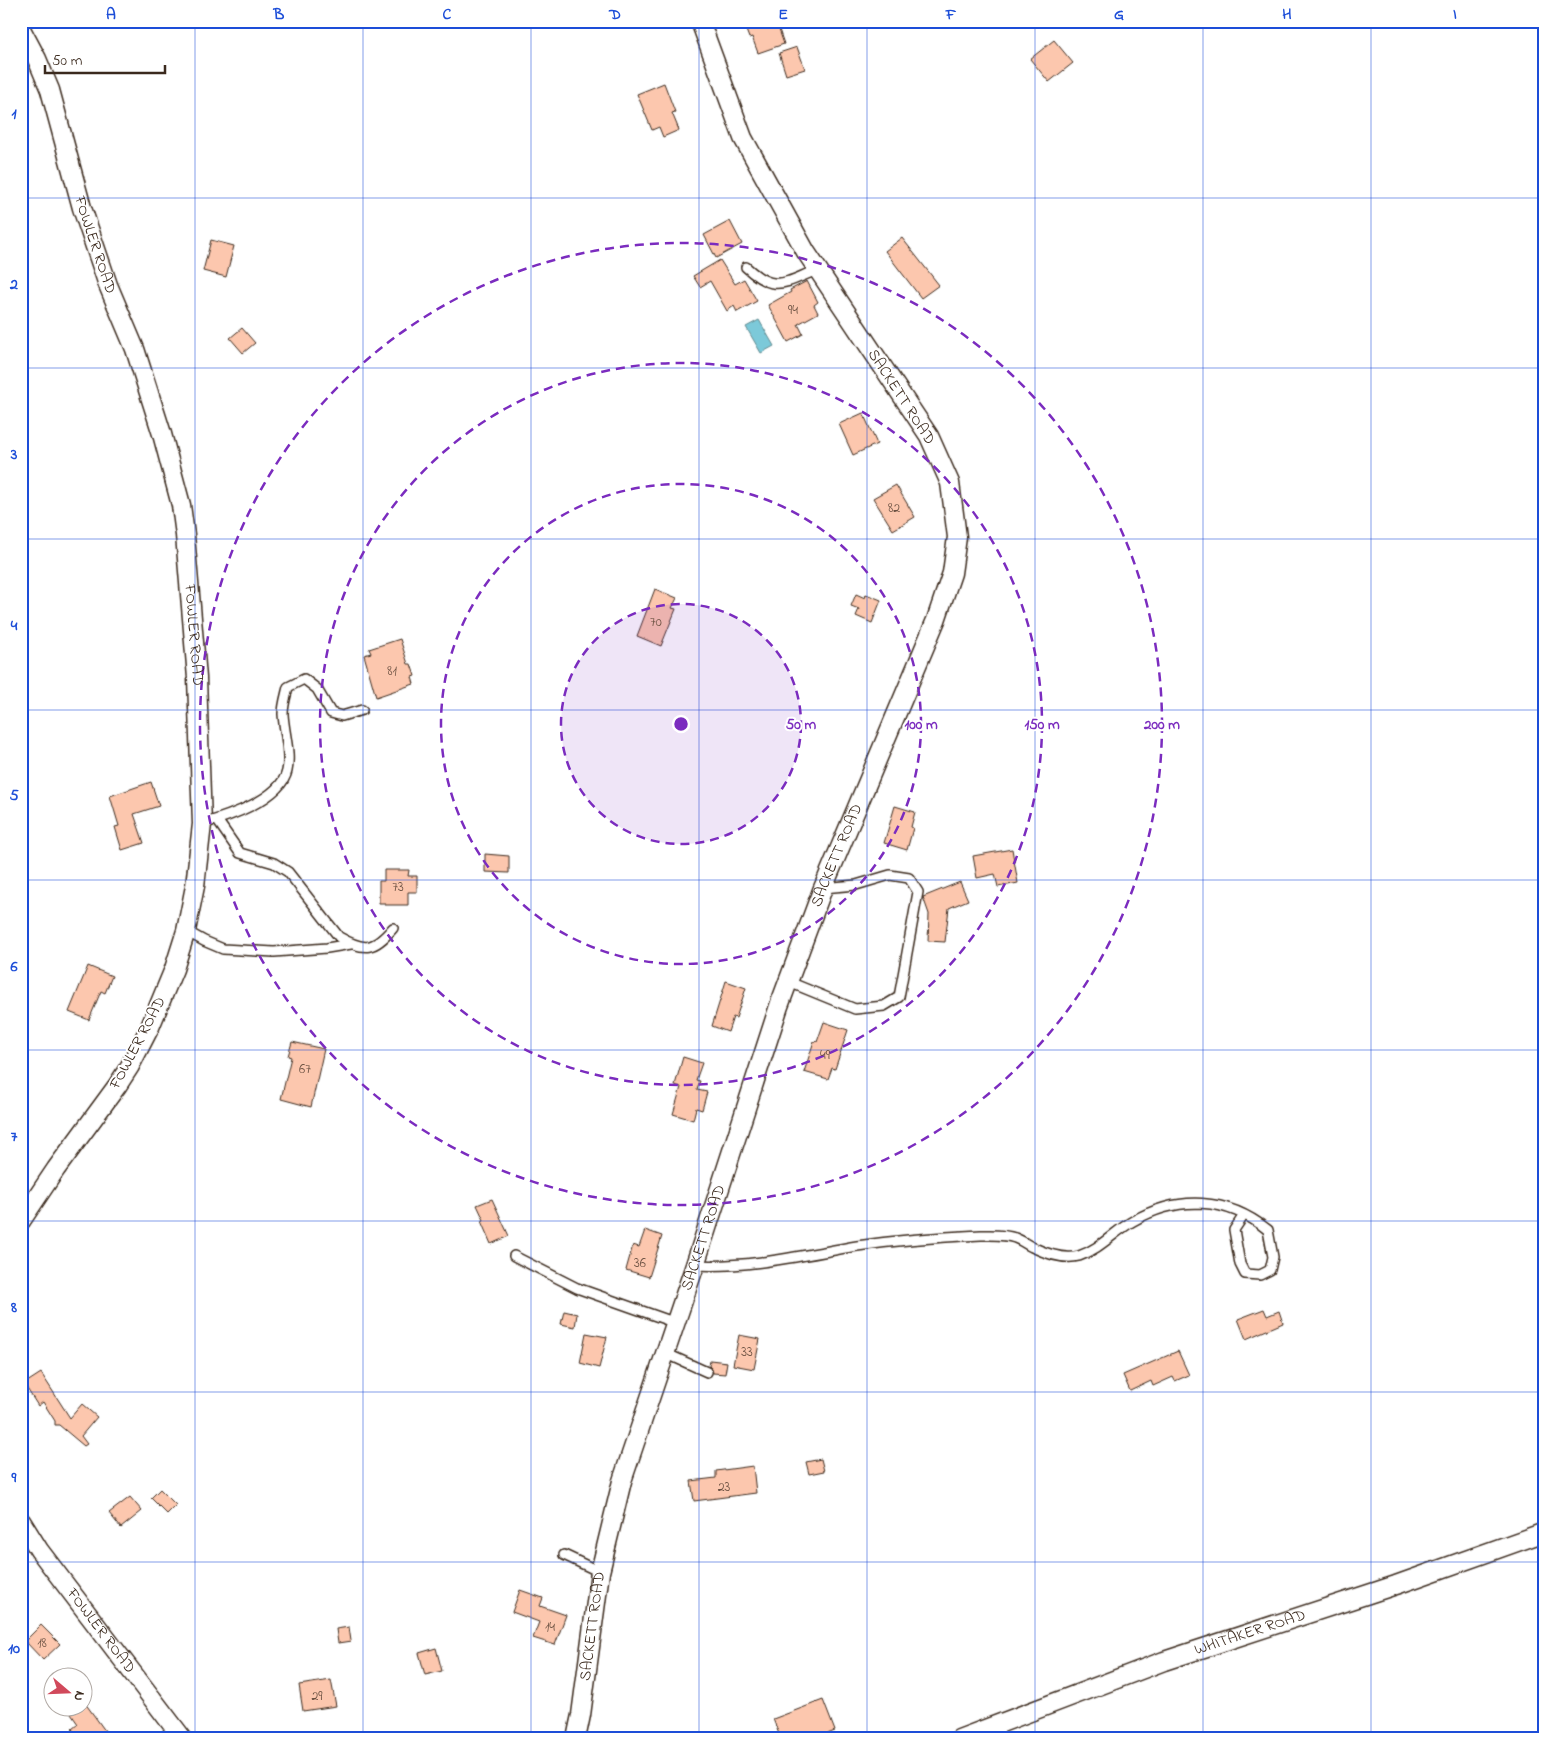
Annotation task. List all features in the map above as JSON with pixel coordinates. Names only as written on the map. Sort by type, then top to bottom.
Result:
[{"type":"street","name":"SACKETT ROAD","points":[[576,1739],[581,1715],[600,1572],[622,1481],[676,1323],[779,1006],[823,888],[936,620],[952,573],[957,537],[950,483],[929,436],[817,270],[743,138],[700,21]]},
{"type":"street","name":"FOWLER ROAD","points":[[21,29],[37,59],[50,90],[84,217],[108,285],[135,349],[178,490],[185,535],[209,822],[186,930],[162,1000],[130,1066],[21,1221]]},
{"type":"street","name":"FOWLER ROAD","points":[[21,1521],[39,1550],[183,1739]]},
{"type":"street","name":"WHITAKER ROAD","points":[[958,1739],[1164,1661],[1396,1585],[1545,1532]]},
{"type":"lane","points":[[746,267],[759,279],[775,285],[817,270]]},
{"type":"lane","points":[[362,710],[342,716],[331,713],[317,689],[304,679],[288,687],[283,712],[288,770],[284,782],[275,791],[251,805],[209,822],[240,853],[254,859],[274,863],[288,872],[339,938],[366,948],[382,941],[393,928]]},
{"type":"lane","points":[[789,982],[855,1009],[884,1006],[900,997],[918,892],[909,878],[890,875],[856,885],[823,888]]},
{"type":"lane","points":[[186,930],[204,941],[223,949],[274,952],[351,944]]},
{"type":"lane","points":[[695,1265],[717,1266],[761,1263],[858,1246],[943,1237],[996,1235],[1015,1238],[1034,1248],[1058,1256],[1079,1256],[1101,1244],[1134,1221],[1169,1205],[1200,1202],[1231,1209],[1256,1221],[1268,1230],[1272,1257],[1270,1270],[1260,1275],[1245,1274],[1240,1264],[1234,1230],[1244,1216]]},
{"type":"lane","points":[[514,1256],[577,1288],[676,1323]]},
{"type":"lane","points":[[665,1353],[706,1372]]},
{"type":"lane","points":[[564,1555],[600,1572]]},
{"type":"water","points":[[759,320],[774,346],[761,353],[746,327]]},
{"type":"building","points":[[756,21],[776,21],[784,44],[758,53],[752,37],[749,38],[744,25]]},
{"type":"building","points":[[1054,40],[1073,63],[1049,82],[1030,59]]},
{"type":"building","points":[[797,47],[805,69],[786,75],[779,53]]},
{"type":"building","points":[[664,83],[675,112],[672,113],[679,130],[663,137],[659,127],[652,130],[637,94]]},
{"type":"building","points":[[730,221],[742,244],[716,258],[704,235]]},
{"type":"building","points":[[902,238],[939,285],[921,298],[885,251]]},
{"type":"building","points":[[211,240],[234,246],[226,277],[203,271]]},
{"type":"building","points":[[720,260],[735,284],[744,279],[757,301],[737,312],[734,306],[727,311],[710,281],[700,287],[693,276]]},
{"type":"building","points":[[807,281],[818,302],[814,305],[818,313],[798,324],[803,334],[788,342],[768,305]]},
{"type":"building","points":[[242,328],[255,343],[243,353],[230,338]]},
{"type":"building","points":[[863,413],[877,444],[853,455],[839,424]]},
{"type":"building","points":[[896,485],[915,517],[893,530],[873,498]]},
{"type":"building","points":[[655,589],[677,598],[672,608],[676,609],[661,646],[637,636]]},
{"type":"building","points":[[856,594],[865,598],[866,594],[881,600],[872,623],[856,616],[859,609],[851,606]]},
{"type":"building","points":[[400,639],[408,664],[411,664],[415,676],[412,677],[414,684],[376,697],[364,655],[371,653],[369,649]]},
{"type":"building","points":[[151,782],[159,806],[134,814],[144,843],[122,850],[115,827],[119,826],[110,796]]},
{"type":"building","points":[[895,806],[915,812],[907,850],[884,843]]},
{"type":"building","points":[[1012,849],[1018,883],[998,887],[995,874],[977,878],[973,856]]},
{"type":"building","points":[[485,854],[509,856],[509,873],[485,872]]},
{"type":"building","points":[[384,870],[409,870],[408,876],[417,876],[417,892],[408,892],[408,905],[384,905],[384,903],[379,903],[379,881],[384,881]]},
{"type":"building","points":[[960,882],[968,900],[949,908],[945,942],[928,941],[929,914],[923,897]]},
{"type":"building","points":[[88,966],[112,976],[105,993],[101,991],[89,1020],[69,1012]]},
{"type":"building","points":[[726,981],[746,988],[736,1018],[733,1017],[728,1032],[712,1026]]},
{"type":"building","points":[[824,1022],[848,1030],[835,1069],[832,1068],[828,1079],[804,1072],[814,1041],[817,1042]]},
{"type":"building","points":[[292,1042],[324,1049],[311,1107],[281,1099],[291,1057],[288,1056]]},
{"type":"building","points":[[683,1057],[702,1063],[696,1080],[700,1081],[697,1090],[707,1092],[702,1110],[696,1108],[693,1120],[673,1114],[681,1087],[675,1085]]},
{"type":"building","points":[[492,1199],[509,1236],[491,1244],[481,1221],[484,1220],[477,1205]]},
{"type":"building","points":[[645,1230],[662,1236],[649,1277],[626,1270],[633,1245],[639,1247]]},
{"type":"building","points":[[1264,1309],[1267,1316],[1279,1311],[1283,1323],[1246,1339],[1238,1319]]},
{"type":"building","points":[[564,1311],[577,1314],[575,1327],[561,1324]]},
{"type":"building","points":[[586,1333],[607,1337],[599,1368],[580,1363]]},
{"type":"building","points":[[739,1335],[760,1339],[754,1369],[733,1365]]},
{"type":"building","points":[[1178,1351],[1189,1375],[1175,1381],[1173,1377],[1153,1386],[1151,1381],[1130,1391],[1123,1375]]},
{"type":"building","points":[[710,1360],[727,1362],[725,1374],[713,1373],[709,1366]]},
{"type":"building","points":[[41,1373],[70,1418],[82,1404],[97,1417],[81,1436],[87,1444],[84,1446],[59,1425],[55,1425],[55,1421],[43,1402],[38,1406],[24,1384]]},
{"type":"building","points":[[821,1459],[824,1471],[809,1474],[806,1462]]},
{"type":"building","points":[[753,1466],[756,1493],[694,1501],[691,1481],[716,1478],[716,1471]]},
{"type":"building","points":[[160,1489],[176,1505],[167,1514],[151,1498]]},
{"type":"building","points":[[130,1497],[142,1511],[121,1528],[109,1513]]},
{"type":"building","points":[[520,1590],[543,1598],[540,1606],[566,1615],[555,1645],[533,1638],[539,1622],[512,1612]]},
{"type":"building","points":[[41,1625],[60,1644],[43,1660],[25,1641]]},
{"type":"building","points":[[349,1627],[351,1641],[338,1643],[336,1629]]},
{"type":"building","points":[[436,1648],[442,1671],[425,1675],[419,1653]]},
{"type":"building","points":[[331,1680],[336,1706],[303,1711],[299,1685]]},
{"type":"building","points":[[823,1700],[835,1731],[817,1738],[815,1734],[803,1739],[781,1739],[773,1719]]},
{"type":"building","points":[[92,1713],[111,1739],[79,1739],[72,1729],[78,1724],[74,1718],[92,1718]]}]
